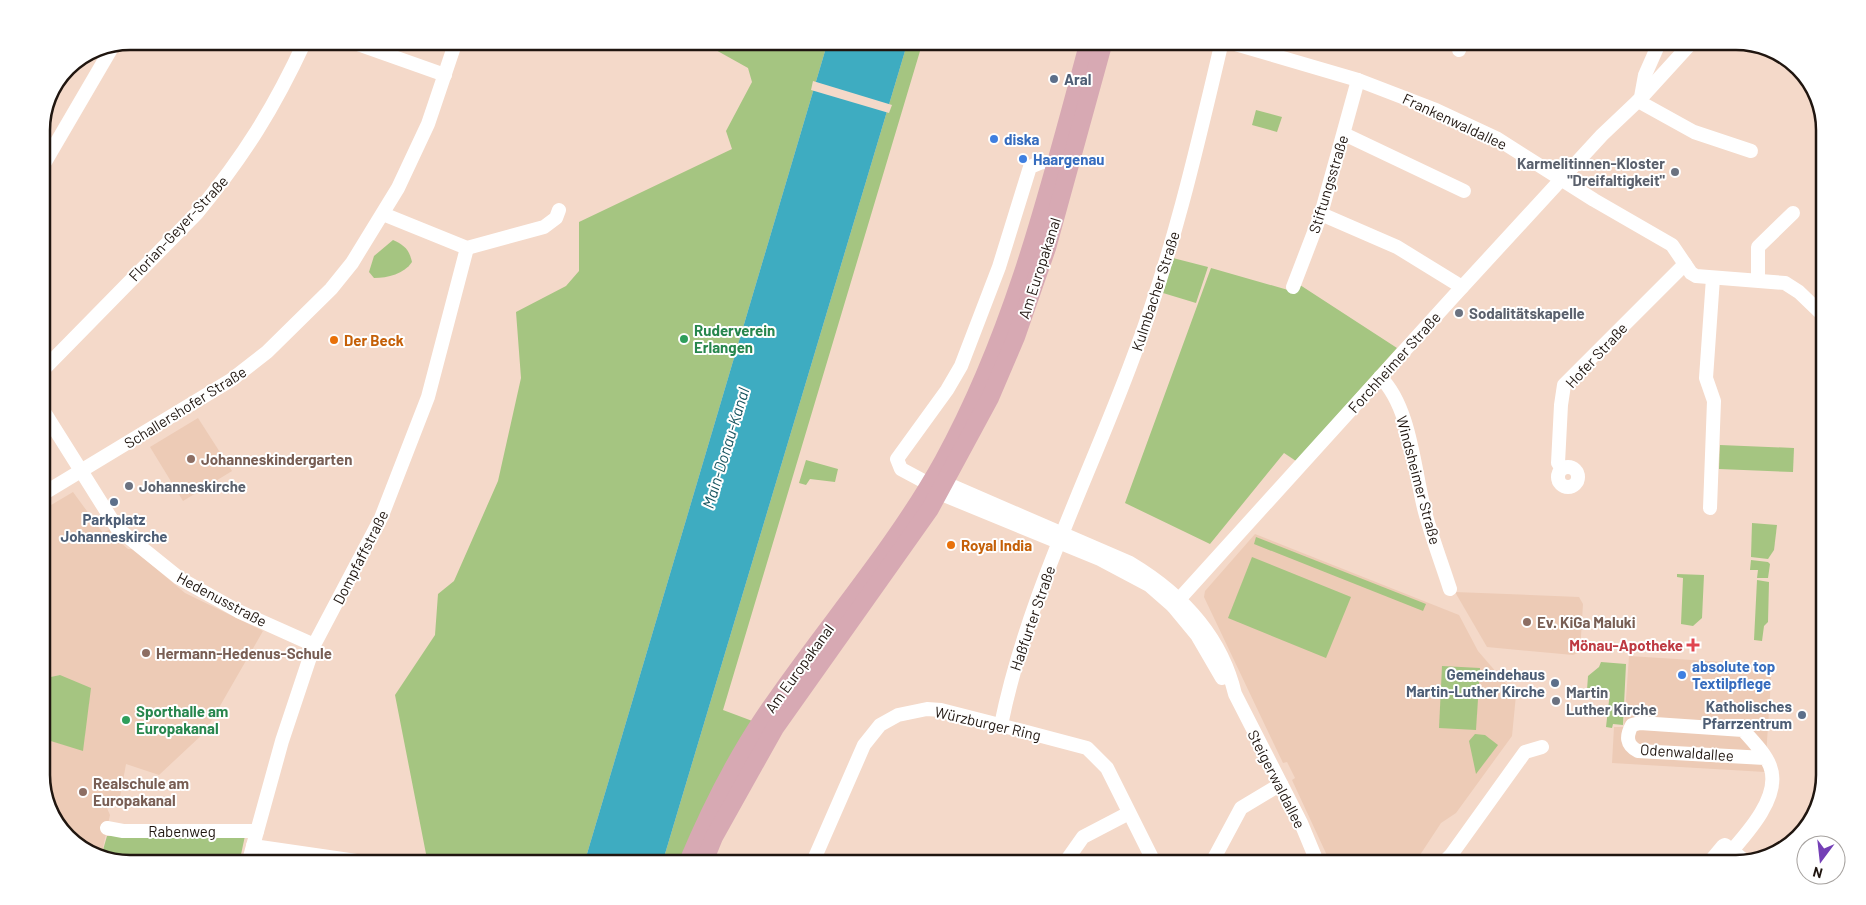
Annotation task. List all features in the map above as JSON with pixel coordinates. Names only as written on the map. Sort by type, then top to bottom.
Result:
[{"type":"main road","name":"Am Europakanal","points":[[691,855],[730,774],[761,721],[899,531],[938,487],[1010,314],[1031,253],[1087,50]]},
{"type":"main road","name":"Am Europakanal","points":[[707,855],[714,837],[775,728],[891,566],[990,398],[1026,311],[1047,248],[1102,50]]},
{"type":"street","name":"Florian-Geyer-Straße","points":[[50,364],[197,213],[220,185],[261,128],[283,89],[301,50]]},
{"type":"street","points":[[374,50],[445,75]]},
{"type":"street","name":"Schallershofer Straße","points":[[50,490],[209,395],[262,357],[331,289],[352,263],[383,214],[416,152],[453,50]]},
{"type":"street","name":"Kulmbacher Straße","points":[[1061,537],[1134,356],[1169,251],[1221,50]]},
{"type":"street","name":"Frankenwaldallee","points":[[1254,50],[1358,80],[1436,110],[1496,138],[1672,245],[1685,264]]},
{"type":"street","points":[[1656,50],[1645,75],[1639,100],[1694,132],[1751,151]]},
{"type":"street","name":"Forchheimer Straße","points":[[1176,602],[1602,135],[1639,100],[1685,50]]},
{"type":"street","points":[[50,154],[108,54]]},
{"type":"street","name":"Stiftungsstraße","points":[[1293,287],[1321,214],[1358,80]]},
{"type":"street","points":[[1344,134],[1464,191]]},
{"type":"street","points":[[938,487],[901,469],[898,459],[947,390],[961,366],[999,267],[1030,166],[1042,162],[1056,163]]},
{"type":"street","points":[[383,214],[467,248],[544,226],[556,218],[559,210]]},
{"type":"street","points":[[1758,280],[1758,247],[1793,213]]},
{"type":"street","points":[[1321,214],[1397,247],[1462,287]]},
{"type":"street","name":"Dompfaffstraße","points":[[250,855],[282,741],[314,645],[381,518],[428,398],[467,248]]},
{"type":"street","points":[[1685,264],[1696,276],[1778,281],[1792,287],[1816,309]]},
{"type":"street","name":"Hofer Straße","points":[[1562,468],[1558,463],[1558,457],[1564,385],[1685,264]]},
{"type":"street","points":[[1710,508],[1714,401],[1706,378],[1713,278]]},
{"type":"street","name":"Windsheimer Straße","points":[[1380,377],[1392,388],[1403,415],[1426,515],[1450,589]]},
{"type":"street","name":"Hedenusstraße","points":[[50,421],[80,472],[117,528],[179,578],[238,611],[314,645]]},
{"type":"street","name":"Steigerwaldallee","points":[[938,487],[1130,563],[1153,577],[1176,602],[1198,618],[1212,639],[1231,678],[1235,694],[1281,784],[1314,855]]},
{"type":"street","name":"Haßfurter Straße","points":[[1001,725],[1009,684],[1023,634],[1061,537]]},
{"type":"street","name":"Würzburger Ring","points":[[816,855],[864,745],[880,725],[898,715],[926,710],[941,710],[1088,748],[1107,768],[1150,855]]},
{"type":"street","name":"Odenwaldallee","points":[[1719,855],[1759,815],[1774,788],[1772,772],[1766,758],[1743,730],[1640,723],[1632,725],[1628,735],[1630,746],[1644,752],[1766,758]]},
{"type":"street","points":[[1452,855],[1525,752],[1542,747]]},
{"type":"street","points":[[1216,855],[1241,808],[1281,784]]},
{"type":"street","points":[[1070,855],[1083,837],[1129,812]]},
{"type":"street","name":"Rabenweg","points":[[107,828],[123,831],[257,832]]},
{"type":"street","points":[[253,846],[315,855]]},
{"type":"street","points":[[1728,847],[1738,855]]},
{"type":"street","name":"Odenwaldallee","points":[[1724,855],[1728,847]]},
{"type":"shaded area","name":"Johanneskindergarten","points":[[198,418],[232,471],[183,501],[150,447]]},
{"type":"shaded area","name":"Hermann-Hedenus-Schule","points":[[73,492],[103,533],[110,529],[128,549],[133,549],[185,593],[263,631],[205,732],[159,775],[126,764],[119,803],[107,808],[110,815],[103,850],[81,838],[64,819],[54,800],[50,780],[50,741],[83,750],[60,675],[50,677],[50,506]]},
{"type":"shaded area","points":[[1255,534],[1459,615],[1478,651],[1516,695],[1512,736],[1456,813],[1441,823],[1420,855],[1327,855],[1292,780],[1295,778],[1287,762],[1283,763],[1204,597],[1205,591]]},
{"type":"shaded area","name":"Ev. KiGa Maluki","points":[[1455,592],[1579,597],[1583,604],[1580,652],[1573,655],[1487,647]]},
{"type":"shaded area","points":[[1629,656],[1772,665],[1765,772],[1612,763],[1614,727],[1624,727]]},
{"type":"green space","points":[[716,50],[825,50],[587,855],[426,855],[395,695],[435,635],[438,594],[454,581],[498,481],[521,378],[516,312],[566,286],[579,271],[579,222],[732,149],[726,131],[752,82],[748,68]]},
{"type":"green space","points":[[905,50],[920,50],[723,710],[755,722],[704,855],[665,855]]},
{"type":"green space","points":[[1256,110],[1282,117],[1277,132],[1252,125]]},
{"type":"green space","points":[[393,240],[406,248],[412,262],[405,270],[385,277],[374,278],[369,272],[374,256]]},
{"type":"green space","points":[[1173,258],[1208,267],[1196,303],[1163,293]]},
{"type":"green space","points":[[1211,268],[1295,292],[1300,285],[1397,348],[1296,461],[1284,453],[1210,544],[1125,503]]},
{"type":"green space","points":[[1720,445],[1794,448],[1793,472],[1719,469]]},
{"type":"green space","points":[[806,460],[838,469],[835,482],[810,479],[806,485],[799,483]]},
{"type":"green space","points":[[1752,523],[1777,525],[1774,550],[1768,559],[1751,557]]},
{"type":"green space","points":[[1256,537],[1426,604],[1423,611],[1254,544]]},
{"type":"green space","points":[[1252,557],[1351,597],[1326,658],[1228,618]]},
{"type":"green space","points":[[1751,560],[1768,562],[1770,564],[1768,578],[1757,578],[1758,570],[1750,570]]},
{"type":"green space","points":[[1677,574],[1704,575],[1702,618],[1693,626],[1681,624],[1683,578],[1677,577]]},
{"type":"green space","points":[[1757,580],[1769,582],[1768,622],[1764,626],[1762,641],[1754,640]]},
{"type":"green space","points":[[1601,662],[1626,664],[1623,725],[1613,724],[1612,728],[1606,727],[1610,692],[1591,687],[1590,690],[1587,690],[1588,676],[1599,667]]},
{"type":"green space","points":[[1442,666],[1480,668],[1476,730],[1439,728]]},
{"type":"green space","points":[[60,675],[91,688],[83,751],[50,741],[50,677]]},
{"type":"green space","points":[[1475,734],[1485,735],[1498,745],[1476,774],[1469,741]]},
{"type":"green space","points":[[246,831],[241,855],[130,855],[115,853],[103,850],[107,836]]},
{"type":"water","name":"Main-Donau-Kanal","points":[[825,50],[905,50],[665,855],[587,855]]},
{"type":"pier","points":[[813,81],[892,105],[889,113],[811,90]]},
{"type":"place","name":"Aral","points":[[1054,79]]},
{"type":"place","name":"diska","points":[[994,139]]},
{"type":"place","name":"Haargenau","points":[[1023,159]]},
{"type":"place","name":"Karmelitinnen-Kloster \"Dreifaltigkeit\"","points":[[1675,172]]},
{"type":"place","name":"Sodalitätskapelle","points":[[1459,313]]},
{"type":"place","name":"Ruderverein Erlangen","points":[[684,339]]},
{"type":"place","name":"Der Beck","points":[[334,340]]},
{"type":"place","name":"Johanneskindergarten","points":[[191,459]]},
{"type":"place","name":"Johanneskirche","points":[[129,486]]},
{"type":"place","name":"Parkplatz Johanneskirche","points":[[114,502]]},
{"type":"place","name":"Royal India","points":[[951,545]]},
{"type":"place","name":"Ev. KiGa Maluki","points":[[1527,622]]},
{"type":"place","name":"Mönau-Apotheke","points":[[1693,645]]},
{"type":"place","name":"Hermann-Hedenus-Schule","points":[[146,653]]},
{"type":"place","name":"absolute top Textilpflege","points":[[1682,675]]},
{"type":"place","name":"Gemeindehaus Martin-Luther Kirche","points":[[1555,683]]},
{"type":"place","name":"Martin Luther Kirche","points":[[1556,701]]},
{"type":"place","name":"Katholisches Pfarrzentrum","points":[[1802,715]]},
{"type":"place","name":"Sporthalle am Europakanal","points":[[126,720]]},
{"type":"place","name":"Realschule am Europakanal","points":[[83,792]]}]
